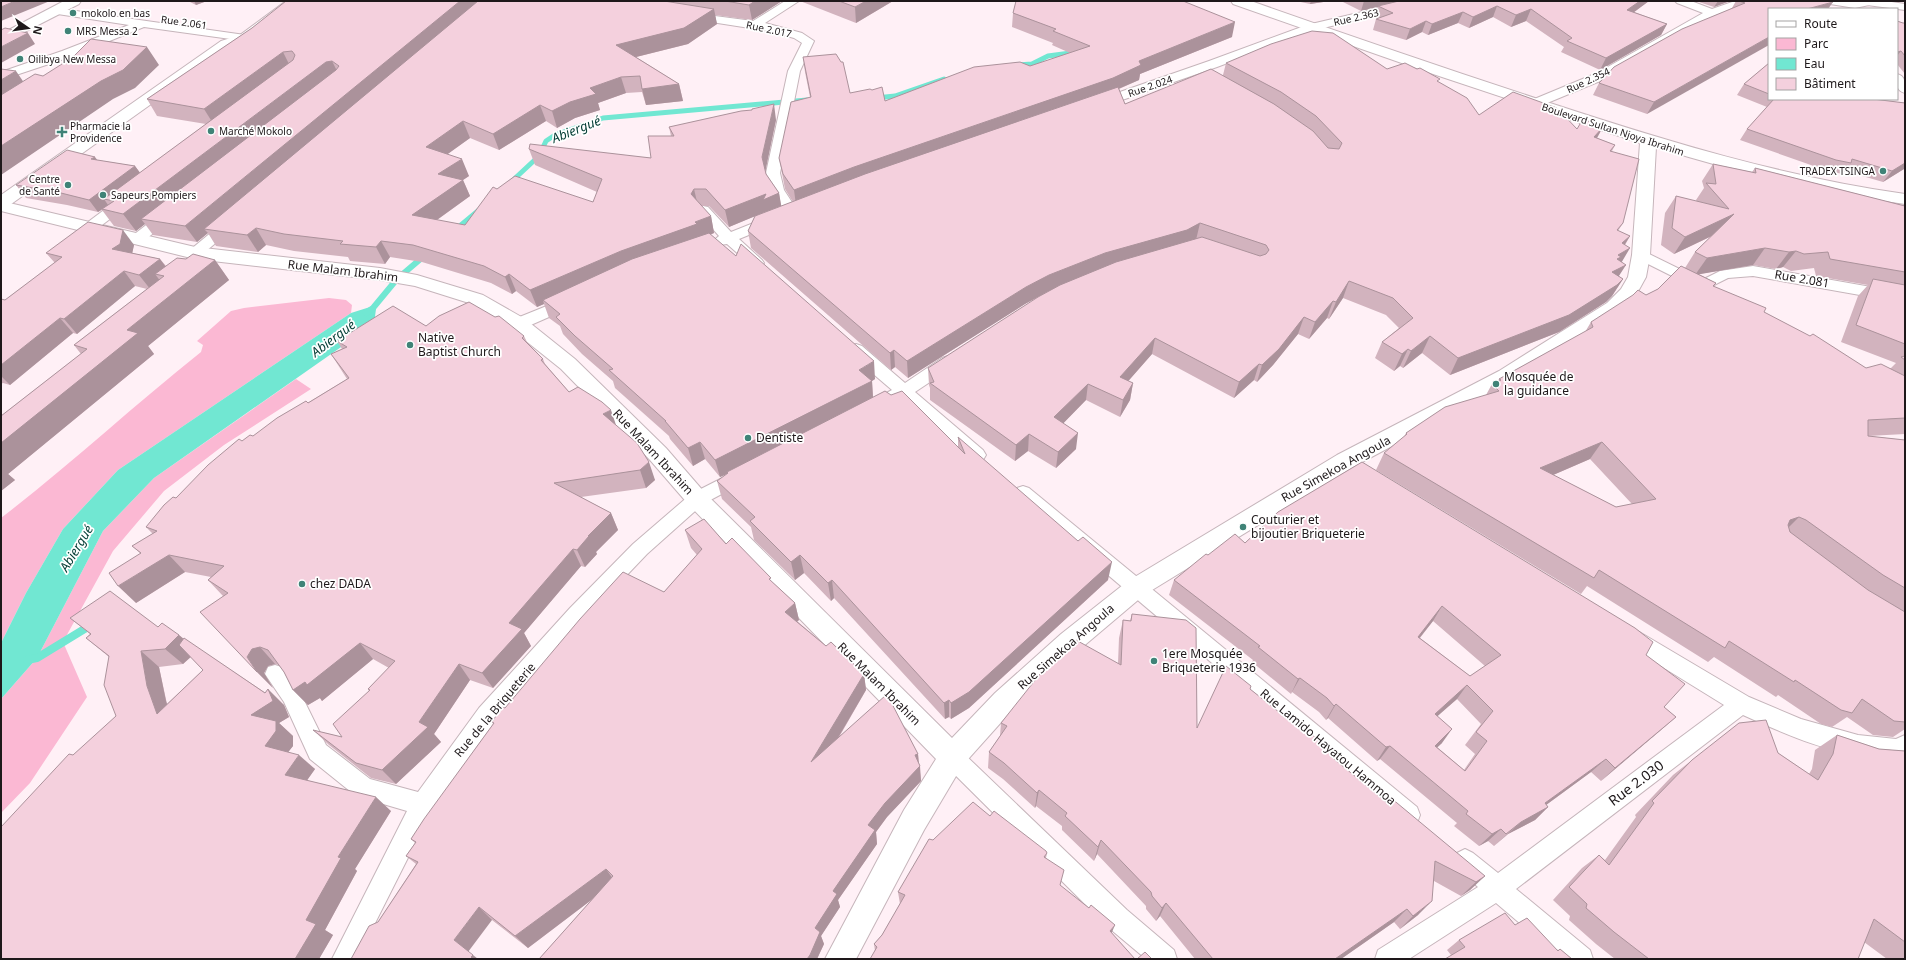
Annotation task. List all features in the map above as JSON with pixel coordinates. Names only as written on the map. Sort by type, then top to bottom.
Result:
[{"type":"street","points":[[238,36],[274,1]]},
{"type":"street","points":[[1,203],[238,36],[295,1]]},
{"type":"street","points":[[753,26],[793,1]]},
{"type":"street","name":"Boulevard Sultan Njoya Ibrahim","points":[[1238,1],[1536,104],[1648,141],[1712,160],[1776,176],[1843,190],[1905,199]]},
{"type":"street","name":"Rue 2.363","points":[[1311,27],[1423,1]]},
{"type":"street","points":[[1681,1],[1712,13]]},
{"type":"street","name":"Rue 2.354","points":[[1536,104],[1601,76],[1712,13],[1746,1]]},
{"type":"street","points":[[1835,1],[1847,4],[1905,7]]},
{"type":"street","points":[[1901,1],[1905,2]]},
{"type":"street","points":[[1,40],[65,6]]},
{"type":"street","name":"Rue 2.061","points":[[65,6],[238,36]]},
{"type":"street","name":"Rue 2.061","points":[[65,6],[141,24],[238,36]]},
{"type":"street","name":"Rue 2.017","points":[[683,14],[782,30],[808,41],[808,44],[794,71],[773,173],[777,190],[792,213]]},
{"type":"street","points":[[1,76],[66,54],[141,24]]},
{"type":"street","name":"Rue 2.024","points":[[1086,108],[1311,27]]},
{"type":"street","points":[[66,54],[87,58]]},
{"type":"street","points":[[1195,70],[1208,78]]},
{"type":"street","points":[[1898,79],[1905,88]]},
{"type":"street","name":"Rue Simekoa Angoula","points":[[840,959],[914,820],[952,757],[1004,701],[1070,642],[1136,588],[1345,461],[1506,376],[1614,307],[1628,293],[1637,277],[1641,255],[1648,141]]},
{"type":"street","points":[[89,228],[135,193]]},
{"type":"street","name":"Rue Malam Ibrahim","points":[[1,206],[202,254],[380,274],[417,282],[476,299],[518,324],[568,364],[658,454],[697,498],[952,757],[1118,919],[1165,959]]},
{"type":"street","points":[[137,239],[180,206]]},
{"type":"street","points":[[707,246],[806,208]]},
{"type":"street","points":[[703,210],[729,238],[771,275]]},
{"type":"street","points":[[189,270],[202,254],[238,217]]},
{"type":"street","points":[[1641,255],[1716,293]]},
{"type":"street","name":"Rue 2.081","points":[[1702,286],[1725,274],[1754,271],[1905,298]]},
{"type":"street","points":[[518,324],[579,297]]},
{"type":"street","points":[[843,339],[992,467]]},
{"type":"street","points":[[867,410],[903,392],[960,355]]},
{"type":"street","points":[[1345,461],[1365,474]]},
{"type":"street","name":"Rue de la Briqueterie","points":[[344,959],[423,804],[446,770],[487,716],[577,614],[640,549],[697,498],[754,469]]},
{"type":"street","name":"Rue Lamido Hayatou Hammoa","points":[[1010,482],[1424,827]]},
{"type":"street","points":[[1613,626],[1741,704],[1780,721],[1836,742],[1874,749],[1901,750],[1905,745]]},
{"type":"street","points":[[275,674],[291,695],[318,752],[364,788],[423,804]]},
{"type":"street","name":"Rue 2.030","points":[[1387,959],[1498,888],[1741,704]]},
{"type":"street","points":[[1449,848],[1581,959]]},
{"type":"green space","points":[[329,298],[346,300],[352,305],[351,313],[118,470],[63,529],[26,593],[1,643],[1,518],[27,498],[201,352],[203,345],[197,341],[231,311],[244,308]]},
{"type":"green space","points":[[296,379],[311,389],[224,445],[164,491],[113,551],[63,642],[87,697],[30,783],[1,813],[1,699],[37,658],[103,531],[154,478]]},
{"type":"water","points":[[370,307],[376,309],[374,324],[154,478],[103,531],[37,658],[1,699],[1,643],[26,593],[63,529],[118,470],[351,313]]},
{"type":"building","points":[[1,1],[15,1],[1,7]]},
{"type":"building","points":[[286,1],[460,1],[185,226],[141,219],[336,70],[339,66],[332,61],[326,62],[123,214],[102,209],[114,201],[104,199],[293,60],[295,55],[292,51],[283,52],[204,109],[147,99],[252,28]]},
{"type":"building","points":[[478,1],[664,1],[714,9],[684,28],[616,45],[679,84],[642,89],[640,76],[621,77],[590,88],[596,94],[570,102],[552,111],[540,105],[493,134],[463,121],[426,147],[462,159],[438,174],[463,180],[412,215],[465,225],[493,187],[497,189],[515,176],[593,202],[602,179],[529,149],[530,144],[651,158],[648,136],[674,136],[669,127],[774,104],[762,157],[766,174],[779,193],[763,200],[766,194],[725,210],[706,189],[694,189],[691,194],[711,216],[695,222],[697,224],[621,251],[530,290],[509,274],[505,277],[484,266],[413,245],[381,241],[376,247],[340,244],[343,241],[284,234],[256,228],[247,235],[204,229]]},
{"type":"building","points":[[725,1],[755,1],[749,5]]},
{"type":"building","points":[[839,1],[866,1],[855,7]]},
{"type":"building","points":[[1016,1],[1183,1],[1235,22],[1139,61],[1141,65],[1113,78],[854,167],[794,190],[783,174],[779,158],[791,102],[811,97],[803,57],[836,54],[841,62],[843,62],[850,93],[882,87],[885,101],[974,67],[1020,62],[1030,66],[1090,46],[1053,31],[1056,29],[1013,13]]},
{"type":"building","points":[[1399,1],[1640,1],[1627,10],[1667,24],[1606,58],[1567,41],[1572,38],[1531,9],[1516,15],[1497,6],[1473,17],[1463,12],[1432,24],[1426,21],[1410,29],[1376,19],[1393,13],[1378,6]]},
{"type":"building","points":[[1739,1],[1833,2],[1811,8],[1768,8],[1768,38],[1654,102],[1599,83],[1614,67],[1682,29],[1745,3]]},
{"type":"building","points":[[1898,21],[1905,23],[1905,56],[1901,51],[1898,52]]},
{"type":"building","points":[[5,28],[28,33],[1,47],[1,30]]},
{"type":"building","points":[[1312,31],[1333,33],[1387,69],[1405,63],[1417,69],[1420,68],[1440,79],[1437,81],[1467,98],[1479,115],[1513,92],[1557,108],[1577,129],[1583,119],[1603,127],[1594,137],[1615,145],[1610,151],[1639,159],[1623,223],[1617,230],[1630,236],[1622,243],[1630,248],[1618,255],[1621,257],[1617,259],[1626,265],[1612,272],[1623,279],[1617,285],[1569,315],[1458,358],[1430,336],[1411,351],[1408,349],[1402,354],[1382,342],[1413,318],[1393,298],[1349,281],[1336,302],[1333,301],[1315,322],[1304,317],[1279,349],[1262,365],[1259,364],[1239,382],[1155,338],[1120,377],[1133,383],[1123,400],[1088,384],[1054,417],[1078,433],[1058,452],[1029,434],[1016,445],[930,383],[934,382],[928,368],[1038,297],[1060,285],[1116,262],[1202,237],[1260,256],[1266,254],[1269,250],[1266,245],[1200,223],[1187,230],[1105,253],[1049,275],[1026,287],[907,361],[894,350],[890,353],[748,231],[755,216],[865,174],[1118,87],[1125,104],[1211,69],[1274,104],[1313,131],[1328,148],[1339,149],[1342,143],[1316,116],[1281,92],[1226,63],[1271,44]]},
{"type":"building","points":[[91,39],[147,47],[123,70],[101,81],[1,146],[1,95],[35,74],[43,76],[73,57]]},
{"type":"building","points":[[1768,64],[1768,94],[1744,84]]},
{"type":"building","points":[[1,69],[16,71],[1,80]]},
{"type":"building","points":[[1773,100],[1881,100],[1905,103],[1905,163],[1892,171],[1852,159],[1851,163],[1836,160],[1747,129]]},
{"type":"building","points":[[67,150],[95,157],[91,159],[135,166],[89,200],[57,192],[16,185]]},
{"type":"building","points":[[1713,164],[1756,173],[1755,168],[1905,206],[1905,272],[1830,259],[1828,252],[1804,254],[1796,251],[1789,252],[1765,248],[1707,258],[1695,252],[1734,214],[1685,237],[1672,228],[1676,196],[1729,209],[1706,183],[1716,184]]},
{"type":"building","points":[[88,222],[123,230],[120,244],[112,249],[160,259],[139,275],[124,271],[64,319],[60,318],[1,365],[1,299],[5,300],[62,257],[46,253]]},
{"type":"building","points":[[709,233],[736,256],[741,244],[874,361],[859,370],[872,381],[715,460],[700,442],[688,448],[666,421],[609,370],[613,369],[575,336],[556,317],[560,314],[543,300],[632,259]]},
{"type":"building","points":[[193,254],[215,260],[127,330],[138,333],[1,443],[1,416],[87,349],[74,345],[164,276],[155,274],[177,258],[186,259]]},
{"type":"building","points":[[1681,266],[1716,283],[1713,286],[1766,308],[1764,312],[1810,336],[1813,334],[1866,368],[1881,364],[1905,376],[1905,418],[1868,420],[1868,436],[1905,440],[1905,588],[1883,575],[1806,520],[1799,517],[1790,520],[1788,525],[1790,532],[1868,590],[1905,612],[1905,722],[1894,721],[1862,699],[1852,713],[1841,710],[1795,680],[1794,682],[1729,641],[1725,648],[1599,570],[1594,578],[1384,453],[1407,434],[1406,433],[1445,407],[1499,391],[1492,384],[1593,327],[1591,322],[1633,295],[1638,290],[1646,295],[1658,289]],"holes":[[[1602,442],[1656,499],[1616,507],[1540,468]]]},
{"type":"building","points":[[1873,279],[1905,285],[1905,344],[1856,325]]},
{"type":"building","points":[[469,302],[495,317],[499,316],[524,336],[522,338],[543,359],[541,360],[569,392],[578,387],[602,402],[611,410],[603,414],[637,443],[649,462],[640,470],[554,483],[611,513],[588,536],[577,550],[573,549],[509,623],[522,629],[482,673],[459,664],[419,722],[428,727],[382,770],[356,763],[313,730],[342,737],[333,724],[370,690],[368,689],[395,661],[360,643],[307,685],[305,682],[293,690],[284,672],[268,650],[260,647],[252,649],[247,657],[257,672],[200,612],[228,593],[208,580],[224,566],[169,555],[118,586],[109,573],[141,553],[132,546],[157,531],[146,527],[164,505],[173,497],[176,498],[208,465],[239,439],[242,441],[250,435],[253,436],[277,418],[306,401],[308,403],[349,378],[331,354],[347,347],[337,341],[393,306],[426,326],[439,316]]},
{"type":"building","points":[[885,391],[891,395],[902,391],[965,454],[958,437],[1078,541],[1083,537],[1112,562],[969,692],[951,703],[949,700],[944,703],[832,580],[828,583],[800,555],[791,562],[750,521],[755,517],[717,481],[728,473],[727,472]]},
{"type":"building","points":[[1362,462],[1635,628],[1653,642],[1646,655],[1685,684],[1664,707],[1676,717],[1615,768],[1606,759],[1545,803],[1548,807],[1521,822],[1506,834],[1501,829],[1492,834],[1466,814],[1468,811],[1390,746],[1386,747],[1336,704],[1334,706],[1327,698],[1300,678],[1298,679],[1258,647],[1260,646],[1174,580],[1206,554],[1208,555],[1235,534],[1245,543],[1278,512]],"holes":[[[1442,606],[1501,655],[1470,676],[1418,637]],[[1467,685],[1493,711],[1476,732],[1487,741],[1465,771],[1435,746],[1452,729],[1435,714]]]},
{"type":"building","points":[[704,519],[726,544],[732,538],[771,578],[769,579],[795,603],[785,612],[826,646],[831,642],[864,674],[811,762],[886,695],[918,754],[915,755],[920,766],[885,803],[868,825],[875,830],[833,891],[837,894],[815,928],[820,932],[807,959],[539,959],[613,876],[606,869],[515,936],[479,907],[454,940],[473,955],[471,957],[473,959],[351,959],[369,926],[378,922],[418,862],[406,856],[416,842],[411,839],[494,723],[492,722],[502,707],[505,708],[580,619],[623,572],[664,592],[702,549],[685,530]]},
{"type":"building","points":[[110,591],[158,627],[162,623],[179,635],[165,649],[141,651],[147,686],[157,714],[203,670],[179,645],[184,638],[265,693],[268,689],[273,701],[251,715],[276,721],[276,731],[265,746],[299,755],[285,775],[376,797],[338,857],[341,858],[306,920],[316,924],[295,959],[1,959],[1,827],[69,754],[73,755],[116,716],[104,685],[109,656],[86,638],[91,634],[70,618]]},
{"type":"building","points":[[1132,614],[1186,620],[1196,628],[1197,728],[1226,666],[1251,686],[1250,689],[1309,736],[1311,734],[1327,746],[1326,748],[1336,754],[1333,758],[1386,802],[1391,798],[1485,876],[1476,882],[1435,861],[1432,901],[1413,916],[1407,909],[1335,959],[1213,959],[1166,903],[1162,908],[1152,896],[1151,892],[1101,840],[1098,847],[1065,816],[1067,813],[1039,790],[1037,793],[1004,763],[989,752],[1007,726],[1001,723],[1048,664],[1076,640],[1121,665],[1123,620],[1131,621]]},
{"type":"building","points":[[1766,720],[1778,753],[1818,780],[1833,754],[1837,735],[1879,749],[1905,751],[1905,942],[1874,919],[1858,959],[1649,959],[1586,908],[1587,904],[1569,887],[1599,855],[1609,865],[1654,803],[1652,801],[1692,760],[1739,723]]},
{"type":"building","points":[[973,802],[990,816],[994,811],[1046,851],[1047,853],[1044,857],[1064,870],[1060,885],[1089,908],[1091,905],[1115,925],[1110,931],[1135,959],[870,959],[877,947],[874,944],[882,935],[905,895],[898,892],[929,839],[933,840]]},
{"type":"building","points":[[1505,913],[1515,925],[1527,918],[1558,951],[1560,949],[1572,959],[1445,959],[1465,947],[1459,940]]},
{"type":"building","points":[[1145,952],[1152,959],[1137,959]]},
{"type":"waterway","name":"Abiergué","points":[[1017,65],[1032,64],[1048,56],[1078,52]]},
{"type":"waterway","name":"Abiergué","points":[[876,98],[895,96],[944,79]]},
{"type":"waterway","name":"Abiergué","points":[[511,182],[539,156],[546,141],[555,135],[603,118],[807,100]]},
{"type":"waterway","name":"Abiergué","points":[[455,230],[479,210]]},
{"type":"waterway","name":"Abiergué","points":[[366,313],[373,308],[397,279],[424,256]]},
{"type":"waterway","points":[[27,660],[37,658],[91,625]]},
{"type":"place","name":"mokolo en bas","points":[[73,13]]},
{"type":"place","name":"MRS Messa 2","points":[[68,31]]},
{"type":"place","name":"Oilibya New Messa","points":[[20,59]]},
{"type":"place","name":"Marché Mokolo","points":[[211,131]]},
{"type":"place","name":"Pharmacie la Providence","points":[[62,132]]},
{"type":"place","name":"TRADEX TSINGA","points":[[1883,171]]},
{"type":"place","name":"Centre de Santé","points":[[68,185]]},
{"type":"place","name":"Sapeurs Pompiers","points":[[103,195]]},
{"type":"place","name":"Native Baptist Church","points":[[410,345]]},
{"type":"place","name":"Mosquée de la guidance","points":[[1496,384]]},
{"type":"place","name":"Dentiste","points":[[748,438]]},
{"type":"place","name":"Couturier et bijoutier Briqueterie","points":[[1243,527]]},
{"type":"place","name":"chez DADA","points":[[302,584]]},
{"type":"place","name":"1ere Mosquée Briqueterie 1936","points":[[1154,661]]}]
